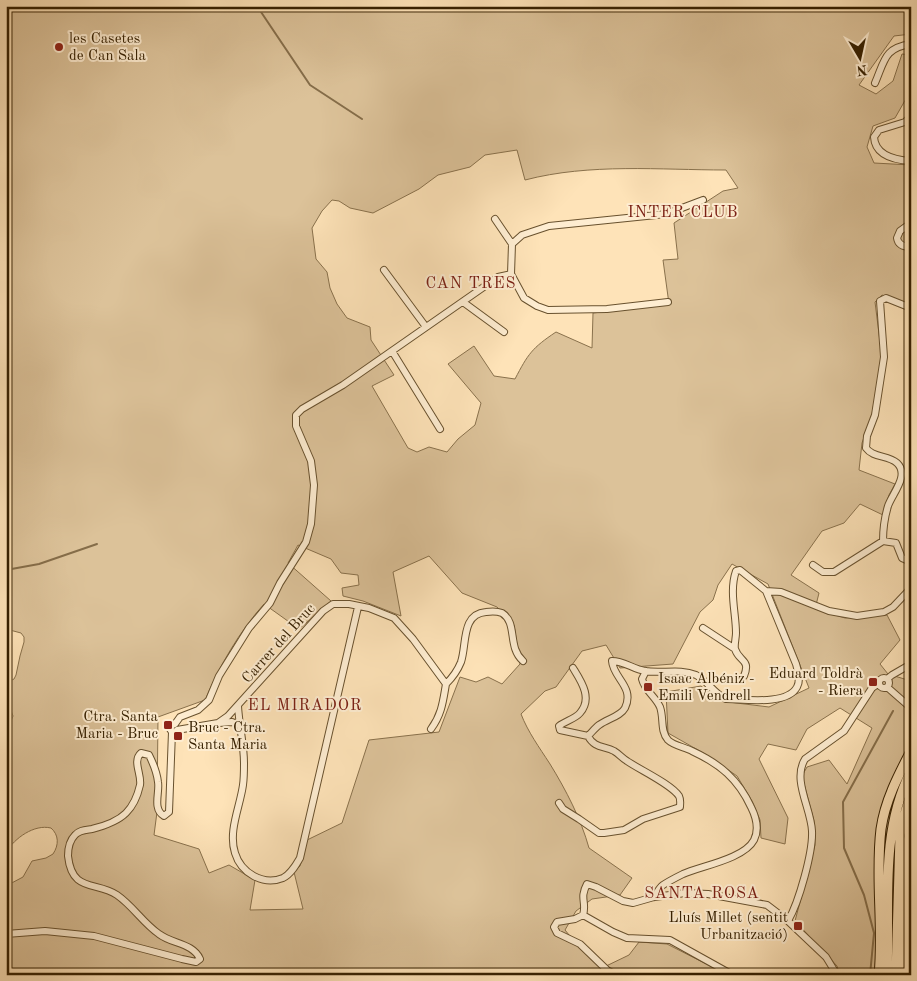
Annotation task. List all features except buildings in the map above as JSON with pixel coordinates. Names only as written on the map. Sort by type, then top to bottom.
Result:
[{"type":"highway","points":[[879,975],[881,958],[879,866],[881,828],[886,805],[894,783],[911,751]]},
{"type":"highway","points":[[887,975],[888,849],[897,806],[911,771]]},
{"type":"highway","points":[[896,975],[900,836],[911,794]]},
{"type":"highway","points":[[901,975],[906,948],[907,862],[911,827]]},
{"type":"street","points":[[875,83],[890,51],[900,46],[911,44]]},
{"type":"street","points":[[911,116],[905,122],[879,130],[874,138],[876,147],[884,155],[911,161]]},
{"type":"street","points":[[512,244],[522,235],[549,226],[666,214],[703,200]]},
{"type":"street","points":[[495,219],[512,244],[511,274],[524,298],[537,306],[548,310],[607,308],[668,302]]},
{"type":"street","points":[[911,222],[900,231],[897,238],[904,247],[911,247]]},
{"type":"street","points":[[384,270],[426,327]]},
{"type":"street","points":[[6,934],[45,930],[94,936],[182,960],[196,962],[200,959],[191,948],[158,934],[110,891],[90,887],[81,882],[73,872],[68,855],[70,842],[77,833],[112,822],[129,810],[140,785],[137,761],[141,753],[147,753],[150,757],[157,776],[159,786],[158,811],[164,816],[168,814],[170,808],[175,729],[180,717],[198,710],[209,700],[219,676],[249,628],[270,603],[280,583],[306,542],[311,524],[314,485],[311,461],[296,426],[296,415],[302,408],[343,385],[498,278],[511,274]]},
{"type":"street","points":[[883,541],[888,507],[898,486],[901,474],[896,463],[871,454],[866,448],[867,436],[875,415],[884,357],[880,301],[886,298],[911,308]]},
{"type":"street","points":[[463,302],[504,332]]},
{"type":"street","points":[[392,351],[440,430]]},
{"type":"street","points":[[813,565],[823,572],[834,572],[883,541],[896,543],[902,558],[911,562]]},
{"type":"street","points":[[588,736],[600,724],[623,713],[628,703],[626,689],[612,666],[612,661],[619,661],[646,671],[685,671],[704,680],[721,697],[726,699],[763,701],[791,694],[798,687],[799,676],[796,664],[766,591],[740,570],[736,571],[733,580],[735,649]]},
{"type":"street","points":[[766,591],[781,592],[829,611],[857,616],[884,612],[894,607],[911,588]]},
{"type":"street","name":"Carrer del Bruc","points":[[218,723],[238,706],[323,611],[333,604],[349,604],[369,608],[394,618],[413,639],[446,684]]},
{"type":"street","points":[[238,706],[244,760],[243,785],[233,837],[234,852],[246,872],[267,880],[284,878],[295,868],[300,858],[358,607]]},
{"type":"street","points":[[431,729],[439,718],[446,684],[456,674],[462,660],[467,626],[474,616],[479,613],[494,611],[502,614],[510,625],[516,656],[523,661]]},
{"type":"street","points":[[703,628],[735,649],[746,664],[747,669],[744,676]]},
{"type":"street","points":[[788,920],[795,907],[812,846],[811,820],[800,774],[802,763],[844,731],[872,688],[882,679],[887,679],[911,664]]},
{"type":"street","points":[[573,668],[584,688],[585,704],[580,713],[559,726],[560,730],[588,736]]},
{"type":"street","points":[[646,671],[642,679],[644,688],[659,706],[663,730],[667,739],[709,759],[724,769],[736,781],[748,801],[756,822],[754,840],[748,848],[712,865],[683,874],[662,886],[654,897]]},
{"type":"street","points":[[887,679],[889,683],[887,687]]},
{"type":"street","points":[[879,683],[882,687],[887,687],[911,708]]},
{"type":"street","points":[[175,729],[232,722],[239,725]]},
{"type":"street","points":[[559,803],[563,809],[599,833],[624,830],[643,819],[680,807],[681,801],[679,796],[670,787],[637,768],[613,751],[596,746],[588,736]]},
{"type":"street","points":[[616,975],[607,970],[580,944],[557,933],[554,926],[557,922],[575,919],[583,915],[585,910],[583,892],[587,884],[596,886],[623,901],[633,902],[686,893],[708,894],[767,905],[788,920],[826,957],[837,975]]},
{"type":"street","points":[[583,915],[612,932],[627,938],[670,940],[733,975]]},
{"type":"shaded area","points":[[6,6],[911,6],[911,34],[894,36],[859,85],[876,94],[893,81],[902,54],[911,55],[911,90],[895,118],[873,126],[867,147],[874,163],[911,165],[911,305],[882,295],[875,302],[882,358],[872,414],[862,443],[859,470],[895,484],[889,495],[883,515],[860,504],[844,523],[822,531],[791,575],[819,593],[815,609],[845,618],[887,615],[900,640],[880,664],[888,674],[911,681],[911,955],[905,975],[840,975],[837,966],[795,921],[815,845],[814,821],[802,776],[807,767],[829,760],[847,784],[872,728],[840,708],[807,729],[796,750],[768,744],[759,759],[788,818],[785,844],[761,838],[760,820],[752,801],[737,776],[705,754],[668,733],[666,692],[701,686],[720,701],[769,707],[809,688],[768,584],[732,564],[718,585],[713,600],[700,612],[673,664],[620,668],[606,645],[582,651],[556,687],[545,691],[521,714],[530,733],[567,794],[582,826],[589,848],[632,878],[620,895],[592,899],[576,911],[565,930],[579,947],[602,968],[629,955],[639,942],[667,944],[728,975],[6,975],[6,886],[23,877],[32,861],[46,858],[53,854],[57,840],[56,834],[51,828],[38,828],[20,837],[6,852],[6,723],[11,721],[13,716],[6,697],[6,683],[14,679],[16,675],[24,637],[21,633],[6,629]],"holes":[[[517,150],[525,180],[575,171],[600,169],[726,170],[738,188],[723,191],[674,223],[678,259],[663,260],[669,304],[593,313],[592,348],[556,332],[531,352],[515,379],[494,376],[474,346],[448,364],[481,403],[475,425],[458,439],[447,452],[429,447],[417,452],[408,448],[372,386],[394,375],[371,340],[370,327],[347,318],[337,304],[330,288],[327,272],[316,259],[312,228],[322,211],[332,200],[339,201],[350,208],[373,213],[419,189],[438,175],[470,167],[485,155]],[[298,545],[331,559],[341,573],[358,575],[359,585],[342,588],[343,596],[363,601],[401,616],[393,572],[429,556],[462,593],[497,607],[514,625],[520,664],[502,684],[488,677],[476,682],[460,677],[439,732],[369,740],[342,823],[307,840],[300,866],[294,872],[303,909],[250,910],[255,880],[229,865],[209,873],[199,849],[154,835],[157,812],[158,717],[205,700],[231,649],[246,626],[264,604],[299,629],[331,601],[288,563]]]},
{"type":"waterway","points":[[257,6],[310,85],[362,119]]},
{"type":"waterway","points":[[6,570],[39,564],[97,544]]},
{"type":"waterway","points":[[870,975],[874,933],[864,895],[844,848],[843,802],[893,711]]},
{"type":"place","name":"les Casetes de Can Sala","points":[[59,47]]},
{"type":"place","name":"Eduard Toldrà - Riera","points":[[873,682]]},
{"type":"place","name":"Isaac Albéniz - Emili Vendrell","points":[[648,687]]},
{"type":"place","name":"Ctra. Santa Maria - Bruc","points":[[168,725]]},
{"type":"place","name":"Bruc - Ctra. Santa Maria","points":[[178,736]]},
{"type":"place","name":"Lluís Millet (sentit Urbanització)","points":[[798,926]]},
{"type":"district","name":"INTER CLUB","points":[[683,211]]},
{"type":"district","name":"CAN TRES","points":[[471,282]]},
{"type":"district","name":"EL MIRADOR","points":[[305,704]]},
{"type":"district","name":"SANTA ROSA","points":[[702,892]]}]
